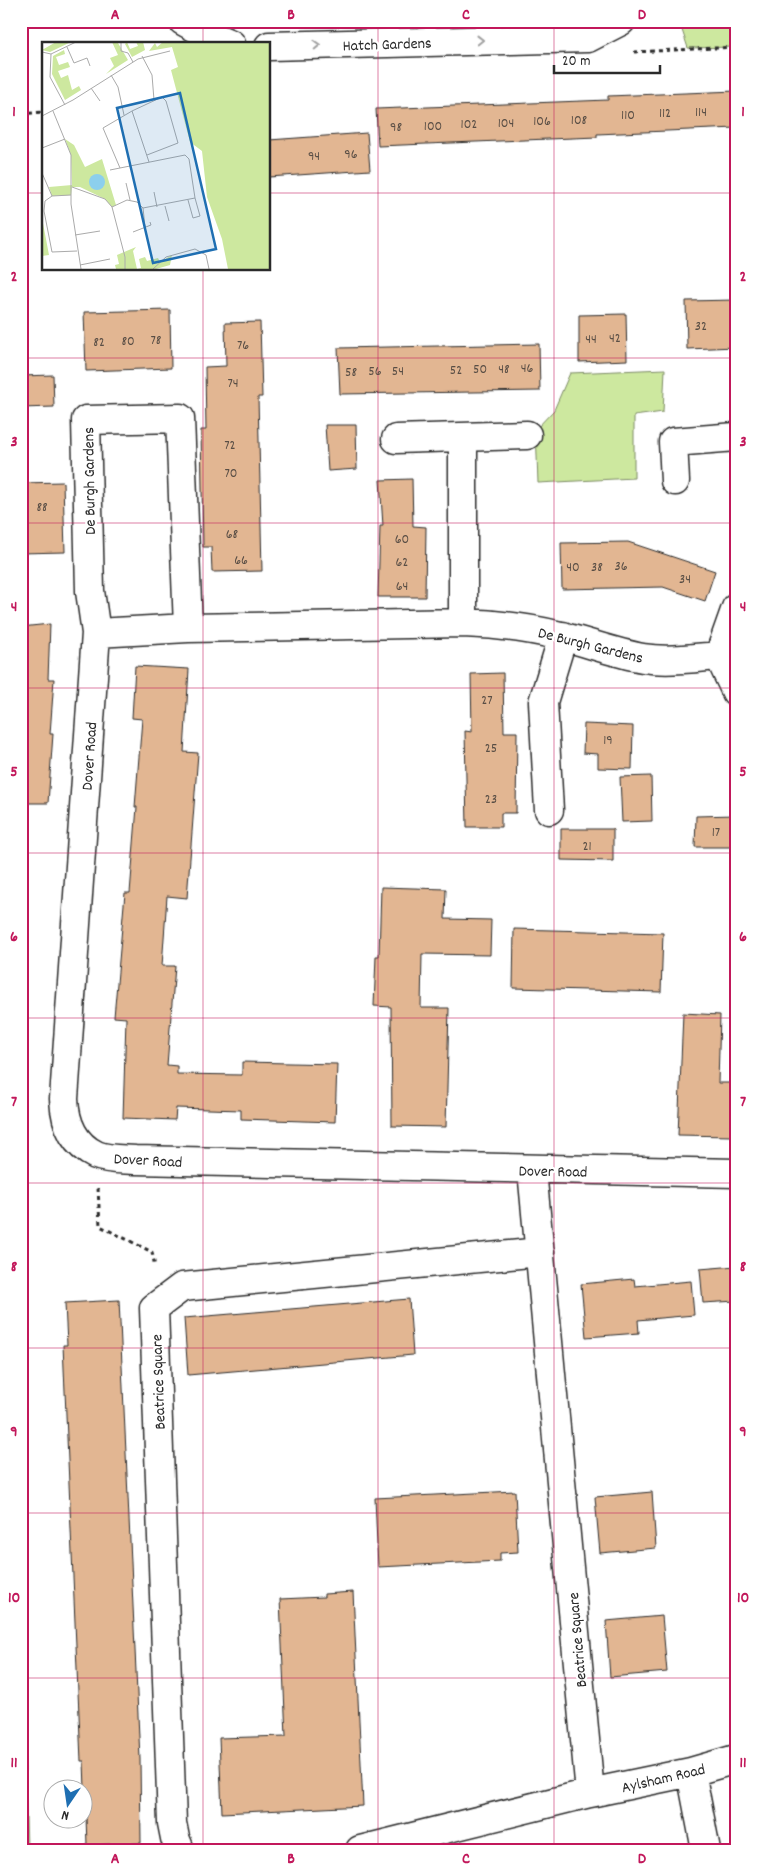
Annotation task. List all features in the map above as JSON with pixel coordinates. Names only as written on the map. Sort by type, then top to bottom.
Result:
[{"type":"street","points":[[182,21],[226,42]]},
{"type":"street","name":"Hatch Gardens","points":[[270,46],[588,38],[621,21]]},
{"type":"street","name":"De Burgh Gardens","points":[[188,628],[180,418],[86,420],[90,591],[96,633],[188,628],[463,623],[520,626],[644,658],[675,659],[719,656]]},
{"type":"street","points":[[396,439],[527,435]]},
{"type":"street","points":[[463,437],[463,623]]},
{"type":"street","points":[[675,481],[673,442],[736,437]]},
{"type":"street","points":[[736,608],[719,656],[736,692]]},
{"type":"street","name":"Dover Road","points":[[96,633],[64,1099],[65,1115],[70,1130],[82,1144],[96,1155],[135,1160],[736,1173]]},
{"type":"street","points":[[549,810],[543,702],[563,636]]},
{"type":"street","name":"Beatrice Square","points":[[532,1170],[590,1793]]},
{"type":"street","points":[[162,1302],[182,1287],[540,1252]]},
{"type":"street","name":"Beatrice Square","points":[[162,1302],[154,1308],[154,1318],[172,1823],[180,1850]]},
{"type":"street","name":"Aylsham Road","points":[[590,1793],[691,1772],[736,1759]]},
{"type":"street","points":[[691,1772],[706,1850]]},
{"type":"street","points":[[360,1850],[590,1793]]},
{"type":"path","points":[[588,38],[608,54],[736,47]]},
{"type":"path","points":[[21,114],[42,112]]},
{"type":"path","points":[[96,1155],[100,1226],[152,1252],[162,1302]]},
{"type":"green space","points":[[679,21],[736,21],[736,47],[688,48]]},
{"type":"green space","points":[[665,369],[663,412],[634,416],[634,478],[538,483],[536,429],[554,410],[570,373]]},
{"type":"green space","points":[[21,1628],[27,1850],[21,1850]]},
{"type":"building","points":[[736,91],[736,128],[597,134],[597,137],[378,146],[376,109],[608,100],[608,96]]},
{"type":"building","points":[[367,133],[370,170],[270,177],[270,140]]},
{"type":"building","points":[[736,300],[736,347],[687,349],[686,301]]},
{"type":"building","points":[[170,310],[171,368],[86,371],[84,312]]},
{"type":"building","points":[[626,314],[627,360],[579,362],[579,315]]},
{"type":"building","points":[[260,322],[262,397],[258,397],[262,571],[212,572],[211,547],[203,547],[201,430],[206,430],[205,367],[226,366],[225,323]]},
{"type":"building","points":[[539,344],[540,391],[340,394],[338,348]]},
{"type":"building","points":[[53,375],[54,407],[21,408],[21,376]]},
{"type":"building","points":[[325,425],[356,425],[357,469],[328,471]]},
{"type":"building","points":[[412,479],[413,526],[426,527],[425,597],[378,597],[380,526],[383,526],[380,480]]},
{"type":"building","points":[[63,482],[65,552],[21,553],[21,483]]},
{"type":"building","points":[[628,542],[715,571],[705,601],[663,587],[562,589],[561,543]]},
{"type":"building","points":[[50,624],[48,679],[54,679],[50,734],[53,734],[48,803],[21,803],[21,627]]},
{"type":"building","points":[[135,666],[189,669],[184,752],[198,753],[187,898],[167,896],[162,966],[175,966],[167,1065],[177,1066],[177,1074],[242,1075],[242,1062],[337,1064],[335,1122],[241,1119],[241,1110],[176,1108],[175,1120],[123,1118],[126,1018],[114,1017],[125,893],[130,893],[137,807],[135,807],[142,719],[132,718]]},
{"type":"building","points":[[503,673],[504,732],[517,732],[516,813],[501,813],[501,827],[467,827],[465,731],[472,732],[471,674]]},
{"type":"building","points":[[584,724],[633,726],[632,769],[598,768],[598,754],[583,753]]},
{"type":"building","points":[[651,776],[652,821],[622,822],[620,777]]},
{"type":"building","points":[[736,815],[736,847],[695,847],[696,816]]},
{"type":"building","points":[[561,829],[613,829],[613,861],[561,860]]},
{"type":"building","points":[[381,887],[446,889],[445,919],[491,920],[490,955],[422,954],[421,1008],[449,1008],[446,1127],[392,1126],[391,1007],[374,1006],[376,956],[379,956]]},
{"type":"building","points":[[514,929],[663,933],[661,992],[513,988]]},
{"type":"building","points":[[683,1013],[720,1015],[718,1083],[733,1083],[732,1136],[678,1135]]},
{"type":"building","points":[[736,1266],[736,1301],[703,1303],[700,1269]]},
{"type":"building","points":[[634,1279],[635,1286],[691,1281],[694,1315],[638,1320],[639,1333],[586,1337],[581,1284]]},
{"type":"building","points":[[409,1299],[413,1355],[188,1375],[184,1318]]},
{"type":"building","points":[[119,1300],[140,1759],[141,1843],[87,1845],[86,1828],[92,1828],[92,1778],[85,1778],[84,1761],[81,1761],[63,1345],[67,1345],[65,1303]]},
{"type":"building","points":[[515,1491],[518,1552],[500,1553],[500,1561],[378,1567],[375,1498]]},
{"type":"building","points":[[652,1492],[656,1548],[600,1553],[595,1497]]},
{"type":"building","points":[[353,1592],[363,1806],[222,1813],[219,1738],[286,1736],[280,1599],[324,1597],[324,1594]]},
{"type":"building","points":[[662,1616],[667,1672],[610,1677],[606,1621]]}]
